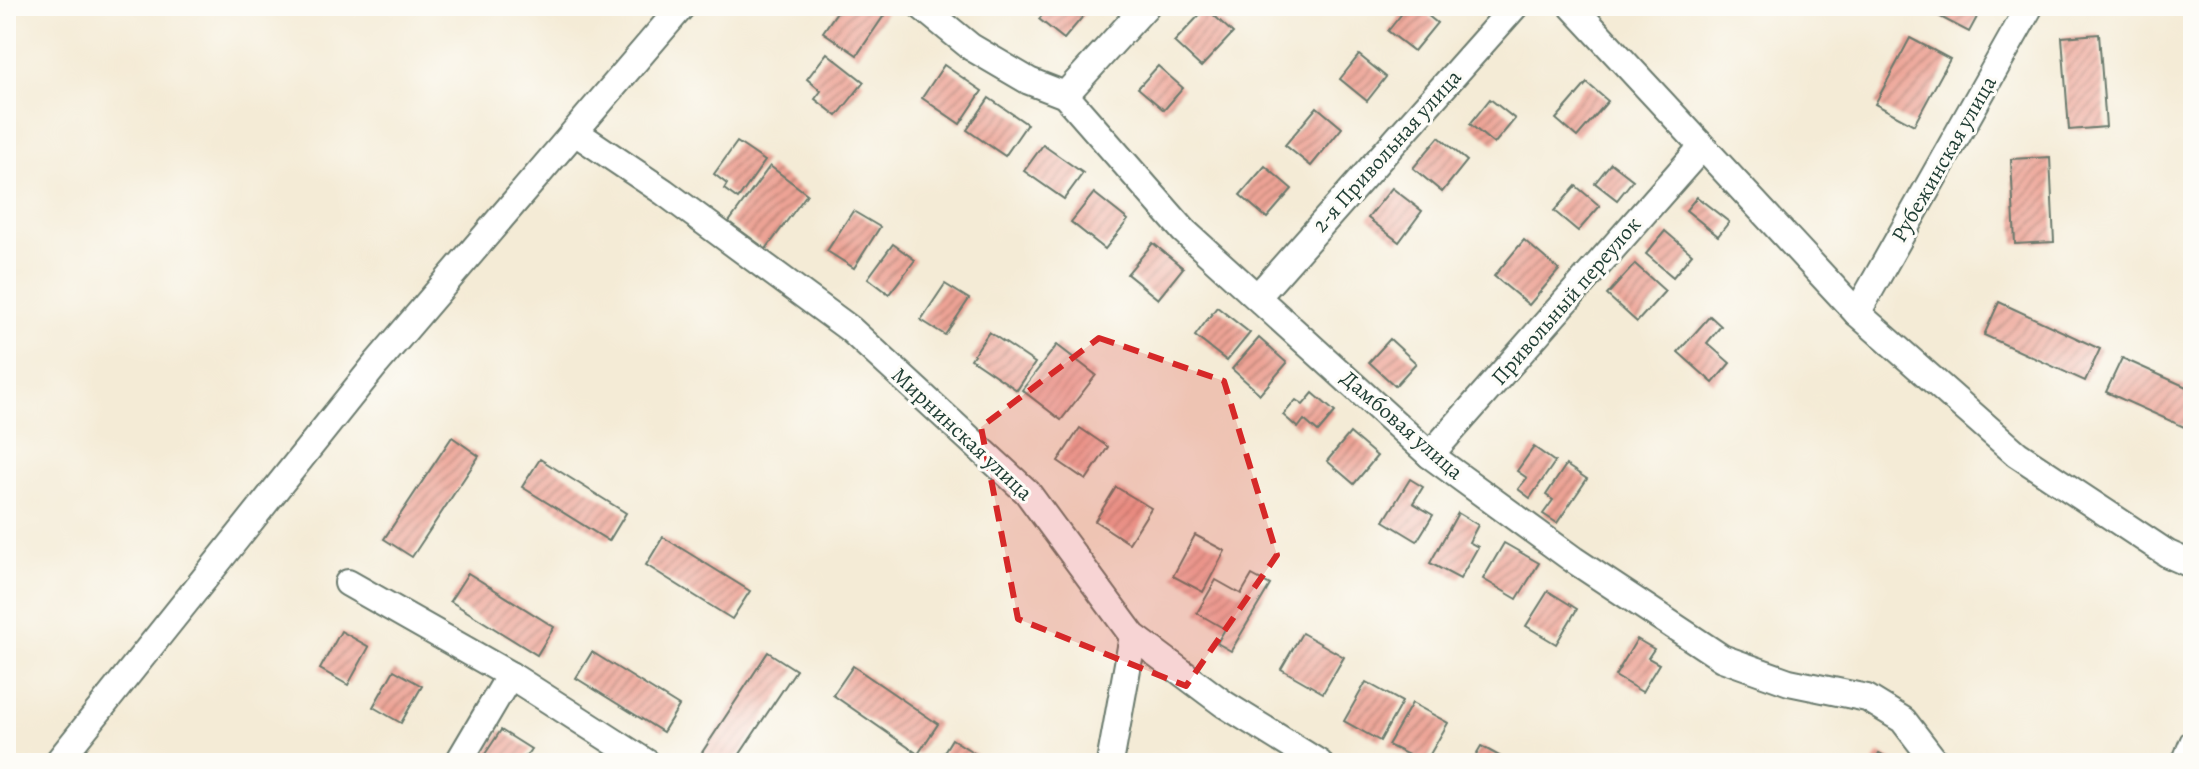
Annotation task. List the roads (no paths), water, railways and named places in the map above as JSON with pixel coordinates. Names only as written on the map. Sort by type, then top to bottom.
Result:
[{"type":"street","points":[[57,763],[376,364],[682,6]]},
{"type":"street","name":"Дамбовая улица","points":[[921,6],[971,47],[1029,81],[1065,95],[1184,231],[1430,455],[1574,560],[1722,658],[1789,682],[1867,698],[1903,720],[1936,763]]},
{"type":"street","points":[[1065,95],[1146,6]]},
{"type":"street","name":"2-я Привольная улица","points":[[1258,296],[1515,6]]},
{"type":"street","points":[[1572,6],[1857,313],[2017,454],[2168,554],[2193,565]]},
{"type":"street","name":"Рубежинская улица","points":[[1857,313],[2030,6]]},
{"type":"street","name":"Мирнинская улица","points":[[575,132],[664,192],[850,329],[1027,492],[1133,636],[1224,704],[1319,763]]},
{"type":"street","name":"Привольный переулок","points":[[1430,455],[1702,147]]},
{"type":"street","points":[[348,583],[510,675],[647,763]]},
{"type":"street","points":[[1110,763],[1133,636]]},
{"type":"street","points":[[458,763],[510,675]]},
{"type":"street","points":[[2185,763],[2193,743]]}]
